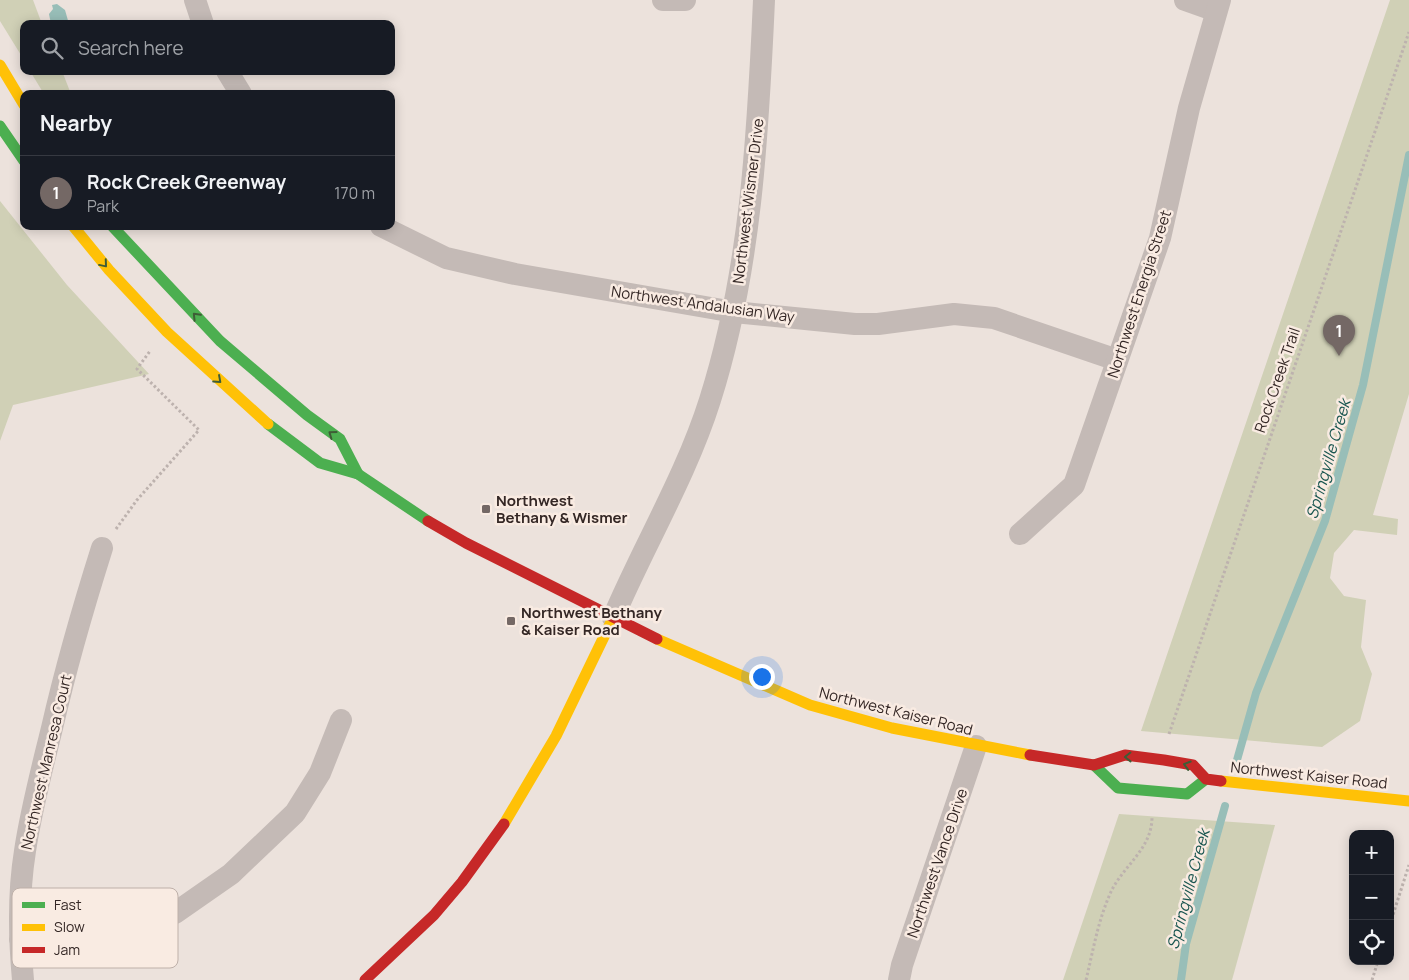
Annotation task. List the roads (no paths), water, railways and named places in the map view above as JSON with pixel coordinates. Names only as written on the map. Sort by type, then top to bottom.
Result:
[{"type":"main road","points":[[0,65],[20,98]]},
{"type":"main road","points":[[0,126],[20,155]]},
{"type":"main road","points":[[76,230],[109,270],[168,332],[263,420],[320,463],[358,474]]},
{"type":"main road","points":[[116,230],[220,341],[307,415],[340,439],[358,474]]},
{"type":"main road","name":"Northwest Kaiser Road","points":[[358,474],[417,514],[466,543],[613,618],[810,705],[892,728],[976,746],[1094,765],[1125,755],[1193,765],[1206,779],[1259,787],[1409,801]]},
{"type":"main road","points":[[365,980],[432,917],[460,885],[510,816],[537,773],[565,722],[613,618]]},
{"type":"main road","points":[[1094,765],[1118,788],[1187,794],[1206,779]]},
{"type":"street","points":[[195,0],[202,20]]},
{"type":"street","points":[[663,0],[685,0]]},
{"type":"street","name":"Northwest Wismer Drive","points":[[613,618],[692,447],[710,401],[734,312],[758,139],[764,0]]},
{"type":"street","points":[[1185,0],[1218,5]]},
{"type":"street","name":"Northwest Energia Street","points":[[1020,534],[1074,485],[1160,238],[1190,108],[1218,5]]},
{"type":"street","points":[[229,75],[239,90]]},
{"type":"street","name":"Northwest Andalusian Way","points":[[389,230],[446,258],[515,274],[734,312],[855,324],[878,324],[954,314],[994,318],[1118,360]]},
{"type":"street","name":"Northwest Manresa Court","points":[[21,888],[25,851],[40,776],[82,611],[102,548]]},
{"type":"street","points":[[178,911],[231,874],[295,812],[320,773],[341,720]]},
{"type":"street","name":"Northwest Vance Drive","points":[[899,980],[902,965],[976,746]]},
{"type":"water","points":[[57,4],[65,10],[68,20],[50,20],[49,14],[53,9],[52,5]]},
{"type":"waterway","name":"Springville Creek","points":[[1237,760],[1256,693],[1325,521],[1363,385],[1409,155]]},
{"type":"waterway","name":"Springville Creek","points":[[1181,980],[1186,944],[1225,806]]},
{"type":"place","name":"Rock Creek Greenway","points":[[1339,356]]},
{"type":"place","name":"Northwest Bethany & Wismer","points":[[486,509]]},
{"type":"place","name":"Northwest Bethany & Kaiser Road","points":[[511,621]]}]
